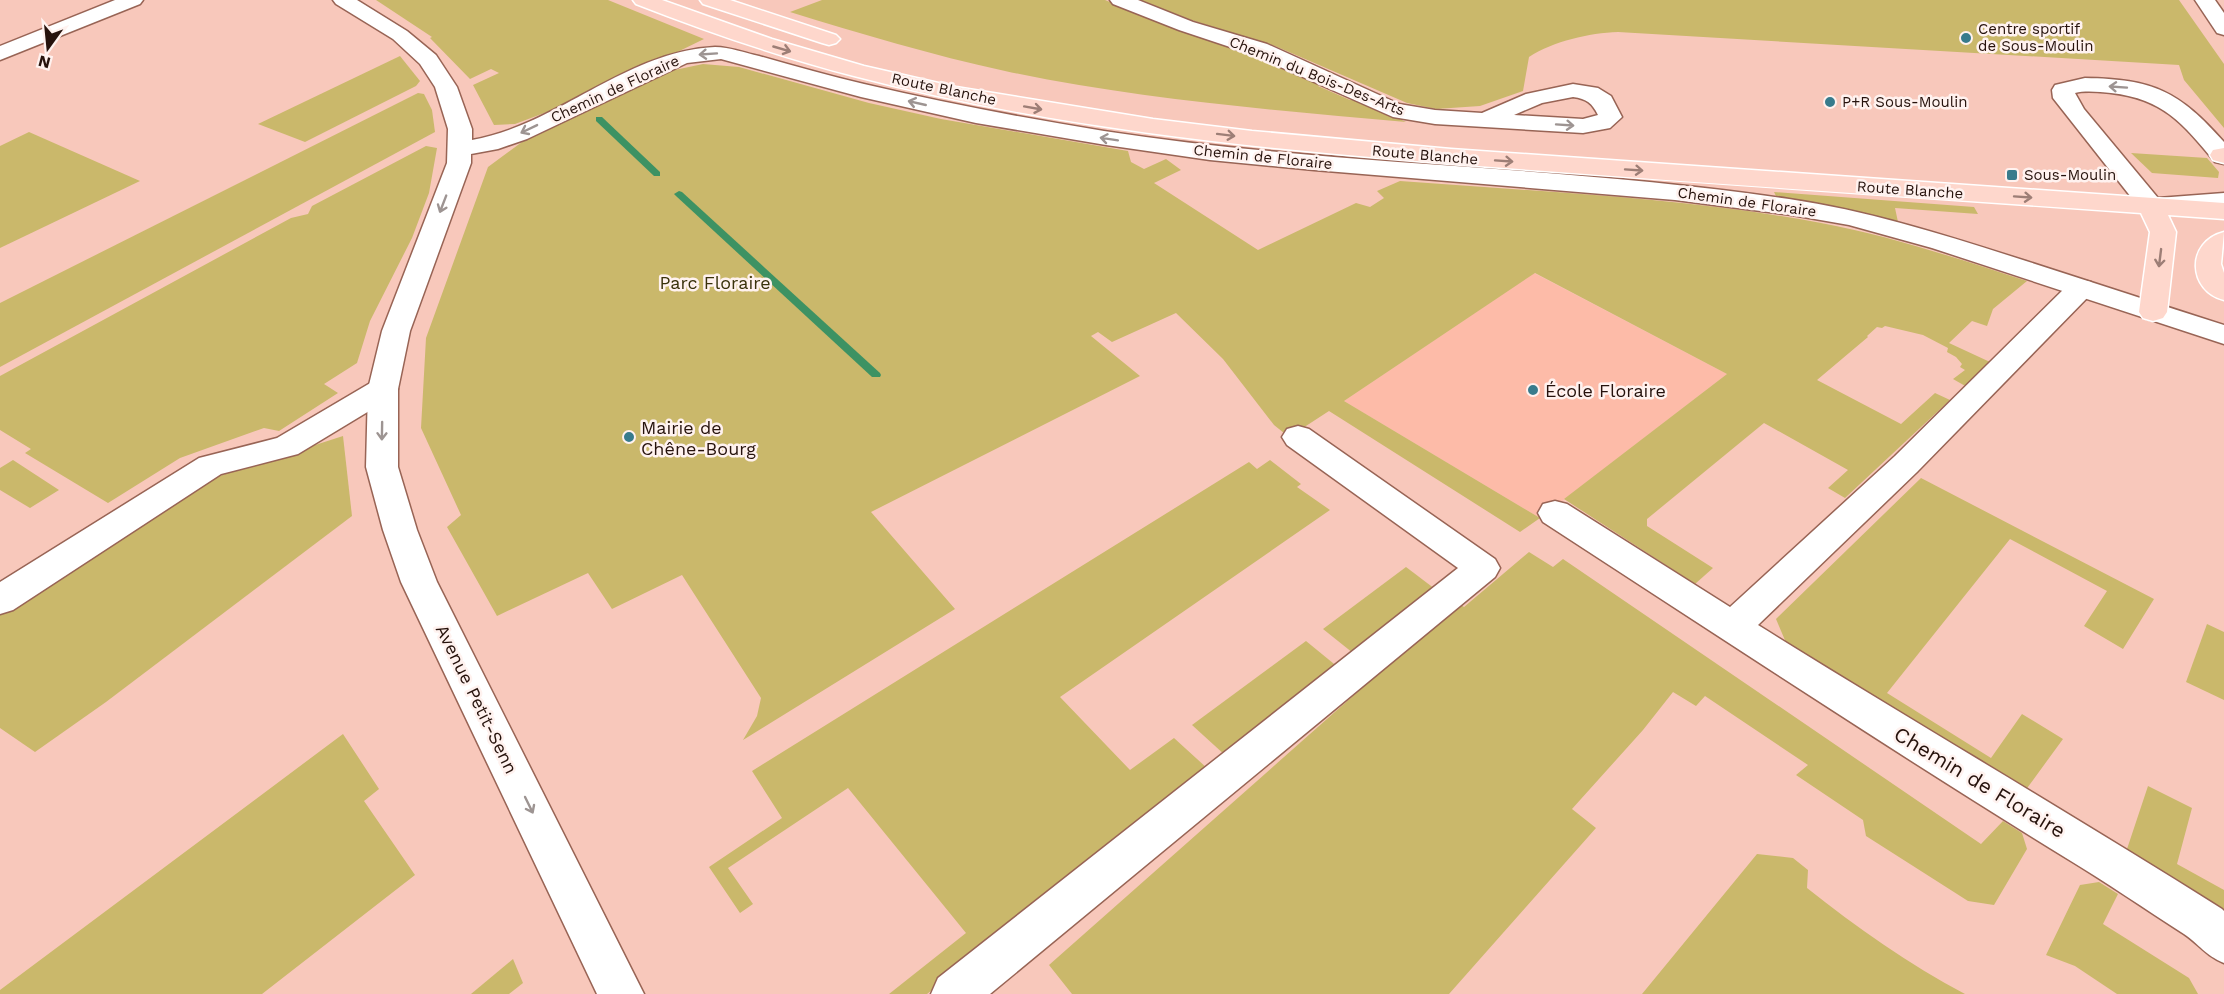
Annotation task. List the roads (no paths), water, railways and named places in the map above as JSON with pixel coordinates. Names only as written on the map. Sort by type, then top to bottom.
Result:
[{"type":"main road","name":"Route Blanche","points":[[643,0],[765,44],[862,71],[1024,106],[1100,119],[1406,154],[2224,211]]},
{"type":"main road","name":"Route Blanche","points":[[710,0],[854,47],[921,64],[1113,100],[1266,120],[1468,138],[2224,190]]},
{"type":"main road","points":[[2151,206],[2163,232],[2153,312]]},
{"type":"main road","points":[[2224,240],[2213,247],[2208,263],[2214,280],[2224,292]]},
{"type":"street","points":[[0,54],[133,0]]},
{"type":"street","name":"Avenue Petit-Senn","points":[[343,0],[400,35],[428,60],[446,87],[457,115],[461,149],[459,163],[396,331],[383,389],[382,467],[400,530],[419,582],[621,994]]},
{"type":"street","name":"Chemin du Bois-Des-Arts","points":[[1120,0],[1186,26],[1259,49],[1393,110],[1435,117],[1486,120]]},
{"type":"street","points":[[2205,0],[2224,29]]},
{"type":"street","name":"Chemin de Floraire","points":[[461,149],[489,144],[519,134],[655,68],[683,57],[721,53],[861,90],[976,116],[1167,147],[1325,164],[1675,192],[1792,207],[1851,218],[1941,242],[2224,335]]},
{"type":"street","points":[[2223,156],[2178,106],[2159,95],[2132,88],[2082,84],[2070,85],[2063,90],[2064,98],[2076,114],[2151,206],[2224,201]]},
{"type":"street","points":[[1732,627],[1906,464],[2081,288]]},
{"type":"street","points":[[0,600],[210,466],[287,446],[383,389]]},
{"type":"street","points":[[954,994],[1483,568],[1298,437]]},
{"type":"street","name":"Chemin de Floraire","points":[[1555,513],[1917,745],[2099,855],[2206,924],[2224,941]]},
{"type":"waterway","points":[[599,119],[657,174]]},
{"type":"waterway","points":[[679,194],[876,375]]},
{"type":"place","name":"Centre sportif de Sous-Moulin","points":[[1966,38]]},
{"type":"place","name":"P+R Sous-Moulin","points":[[1830,102]]},
{"type":"place","name":"Sous-Moulin","points":[[2012,175]]},
{"type":"place","name":"École Floraire","points":[[1533,390]]},
{"type":"place","name":"Mairie de Chêne-Bourg","points":[[629,437]]},
{"type":"park label","name":"Parc Floraire","points":[[715,282]]}]
